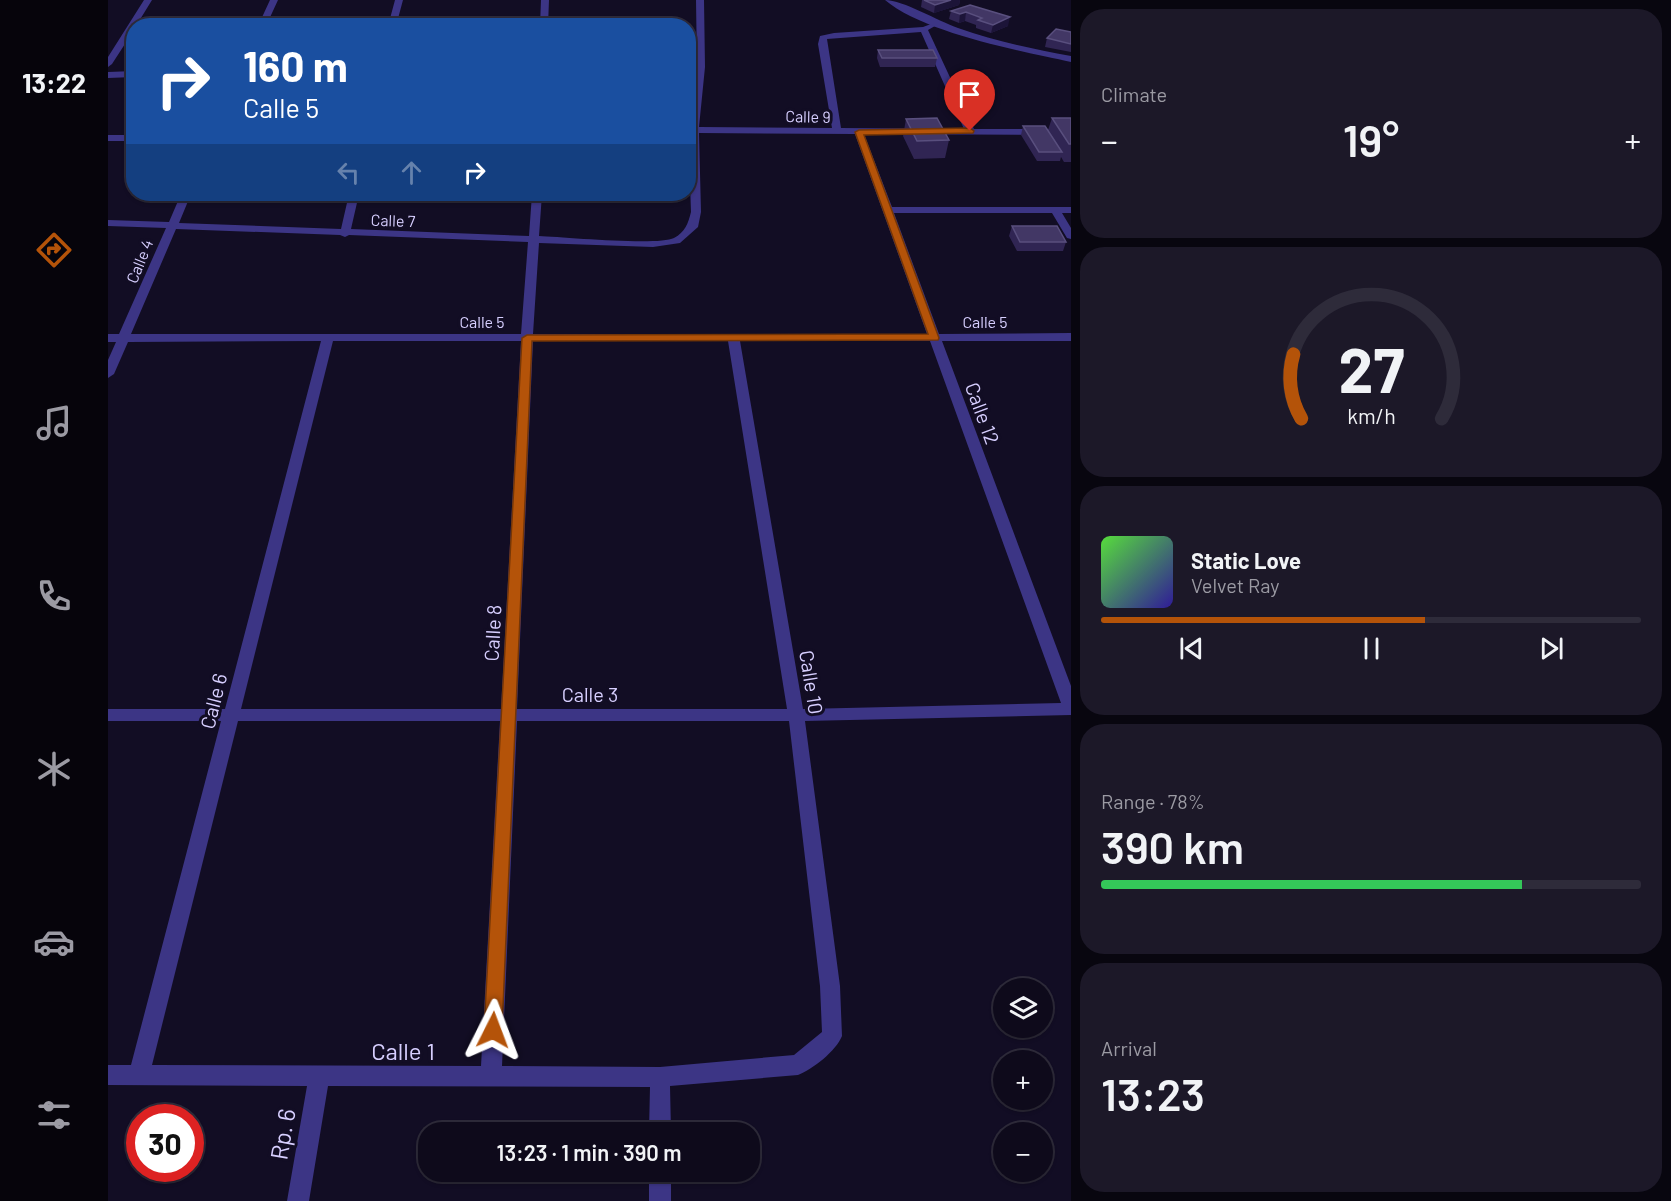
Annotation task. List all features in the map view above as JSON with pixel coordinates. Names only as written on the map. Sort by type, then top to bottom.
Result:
[{"type":"street","points":[[137,18],[148,0]]},
{"type":"street","points":[[266,18],[274,0]]},
{"type":"street","points":[[394,18],[399,0]]},
{"type":"street","points":[[544,18],[545,0]]},
{"type":"street","points":[[696,98],[701,67],[700,0]]},
{"type":"street","points":[[889,0],[936,24],[975,36],[1071,59]]},
{"type":"street","points":[[837,132],[822,44],[823,38],[834,35],[924,29],[936,24]]},
{"type":"street","points":[[924,29],[970,131]]},
{"type":"street","points":[[108,64],[126,35]]},
{"type":"street","points":[[696,67],[701,67]]},
{"type":"street","points":[[108,75],[126,74]]},
{"type":"street","name":"Calle 9","points":[[696,130],[1071,132]]},
{"type":"street","name":"Calle 12","points":[[859,132],[1071,708]]},
{"type":"street","points":[[108,138],[126,138]]},
{"type":"street","name":"Calle 4","points":[[108,374],[182,201]]},
{"type":"street","points":[[345,234],[352,201]]},
{"type":"street","name":"Calle 8","points":[[491,1075],[527,338],[537,201]]},
{"type":"street","name":"Calle 7","points":[[108,224],[653,244],[676,241],[693,227],[695,201]]},
{"type":"street","points":[[888,210],[1071,210]]},
{"type":"street","points":[[1055,210],[1071,236]]},
{"type":"street","name":"Calle 10","points":[[733,337],[796,715],[830,986],[832,1036]]},
{"type":"street","name":"Calle 5","points":[[108,338],[1071,337]]},
{"type":"street","name":"Calle 6","points":[[139,1075],[328,338]]},
{"type":"street","name":"Calle 3","points":[[108,715],[796,715],[1071,708]]},
{"type":"street","name":"Calle 1","points":[[108,1075],[660,1077],[798,1065],[832,1036]]},
{"type":"street","name":"Rp. 6","points":[[298,1201],[319,1076]]},
{"type":"street","points":[[660,1077],[660,1122]]},
{"type":"street","points":[[660,1182],[660,1201]]},
{"type":"building","points":[[924,0],[951,0],[935,5]]},
{"type":"building","points":[[970,5],[1010,17],[993,25],[978,20],[982,18],[966,12],[960,14],[951,11]]},
{"type":"building","points":[[1056,29],[1071,32],[1071,44],[1047,38]]},
{"type":"building","points":[[878,50],[933,50],[937,58],[882,58]]},
{"type":"building","points":[[937,118],[949,140],[917,141],[906,119]]},
{"type":"building","points":[[1052,118],[1071,118],[1071,144],[1069,144]]},
{"type":"building","points":[[1023,126],[1045,126],[1062,152],[1039,152]]},
{"type":"building","points":[[1012,226],[1057,226],[1066,242],[1020,242]]},
{"type":"route","points":[[493,1030],[527,338],[934,338],[859,132],[970,131]]}]
